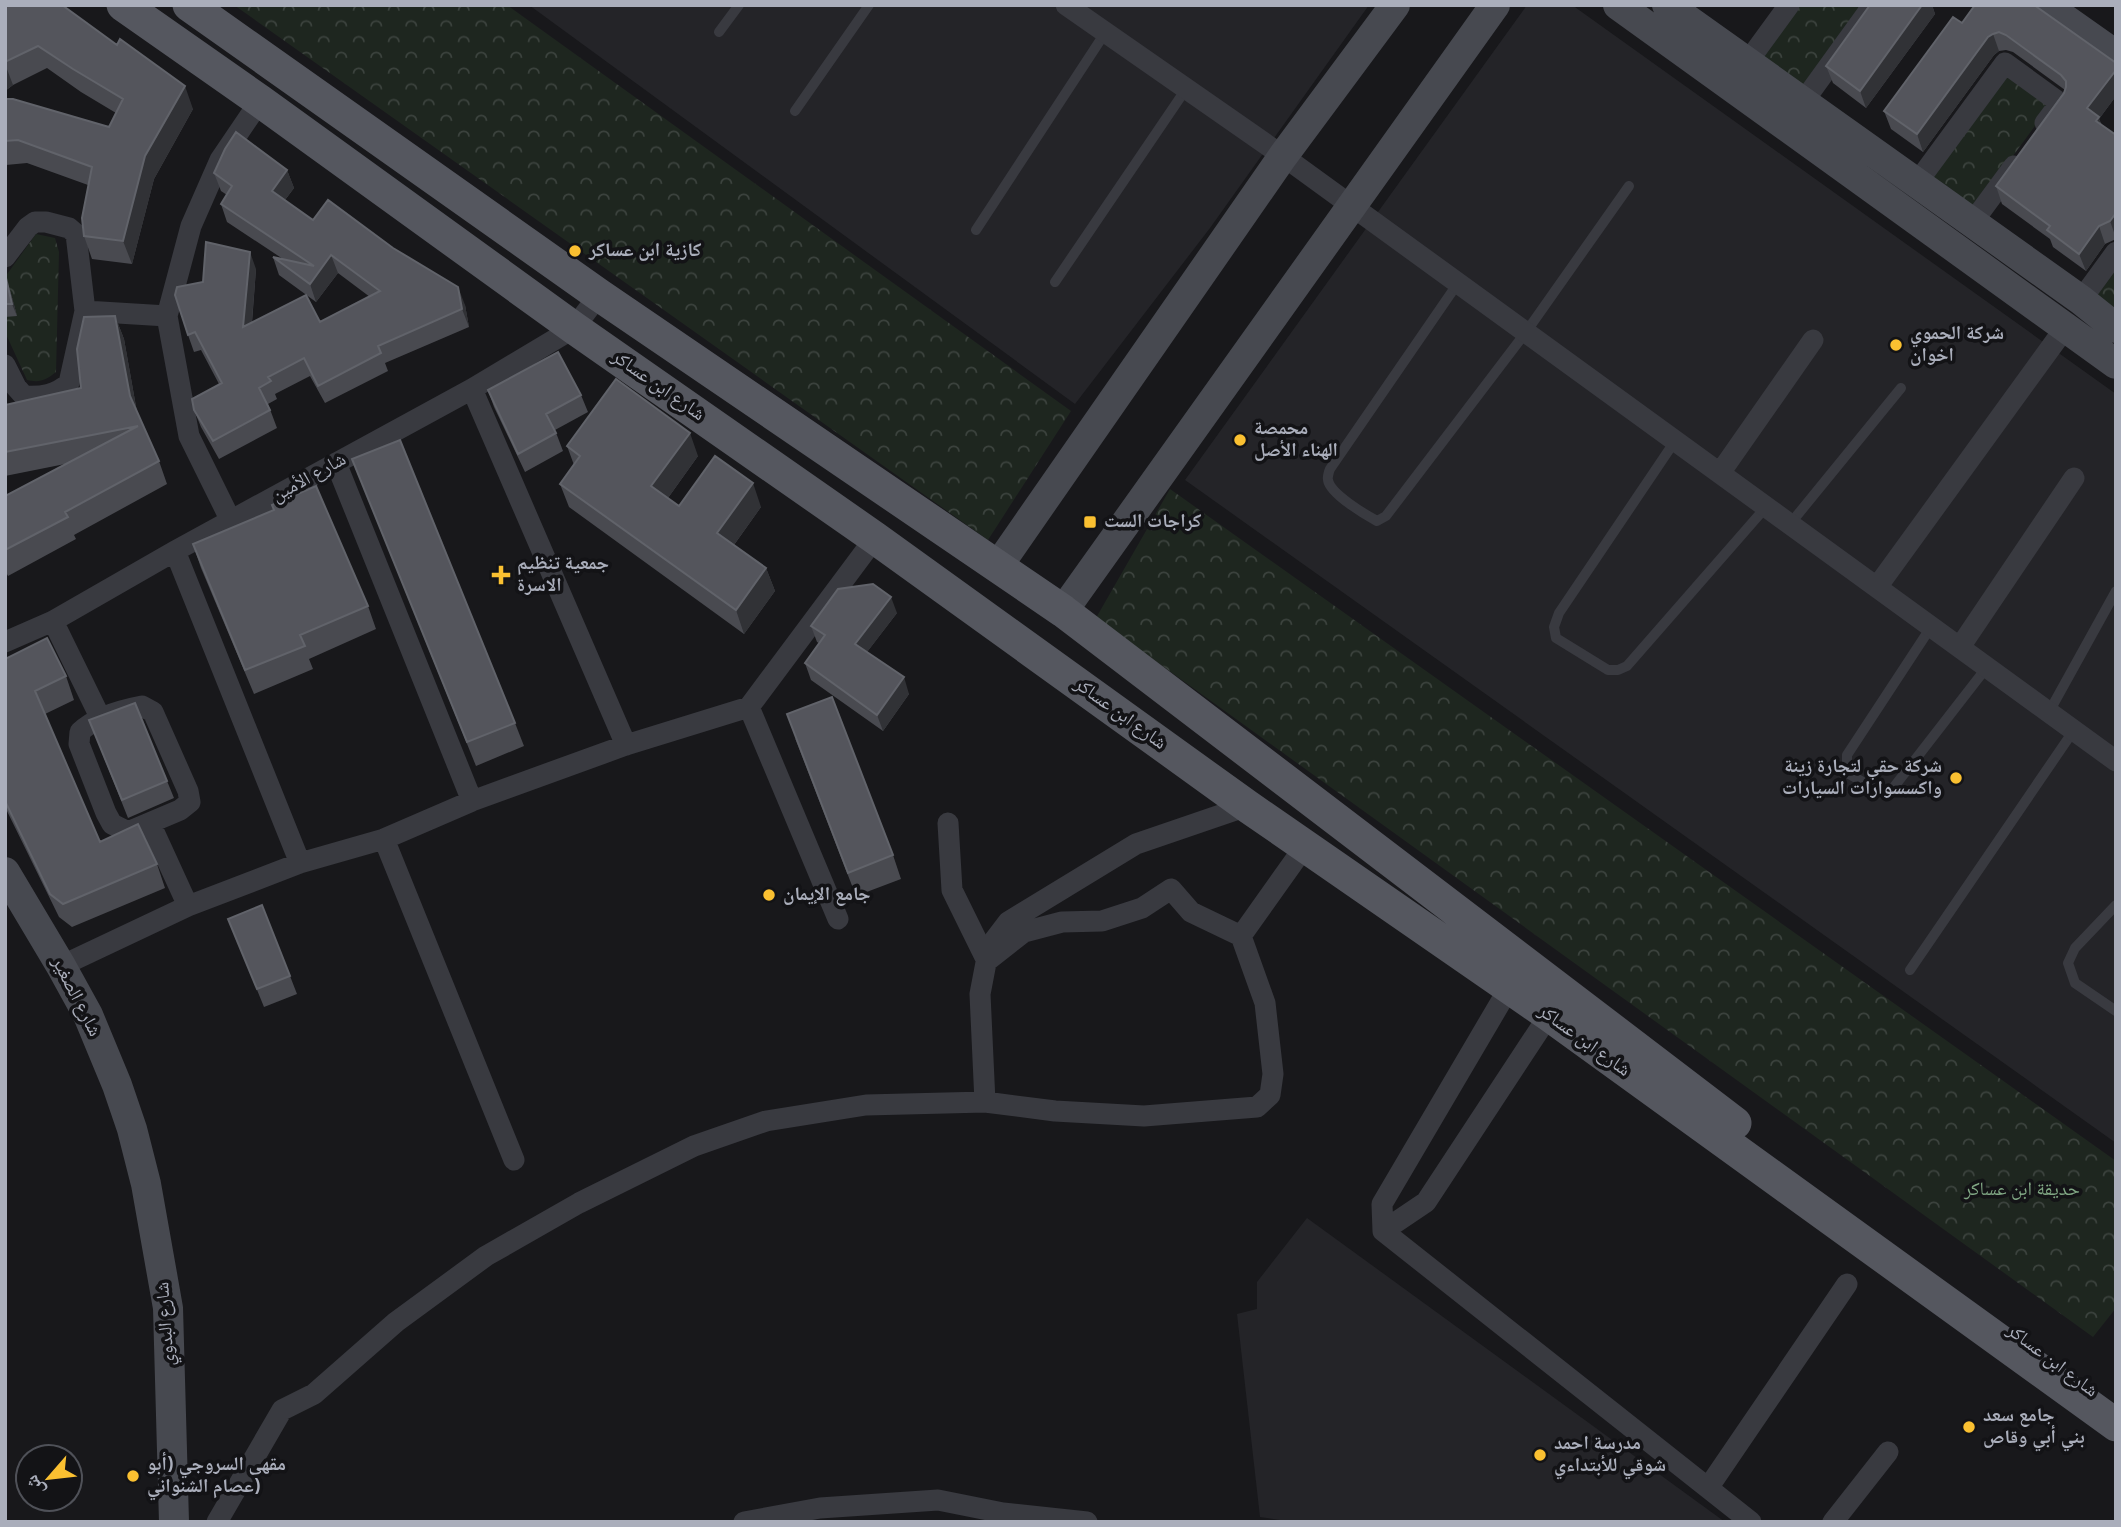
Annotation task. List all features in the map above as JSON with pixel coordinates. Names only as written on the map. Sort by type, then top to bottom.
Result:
[{"type":"main road","name":"شارع ابن عساكر","points":[[123,5],[574,328],[875,538],[1247,806],[1549,1016],[2116,1425]]},
{"type":"main road","name":"شارع ابن عساكر","points":[[189,5],[599,295],[1063,611],[2116,1409]]},
{"type":"main road","points":[[998,566],[1283,156],[1395,5]]},
{"type":"main road","points":[[1063,611],[1495,5]]},
{"type":"main road","points":[[1618,5],[2116,364]]},
{"type":"main road","points":[[1667,5],[1746,64],[2081,300],[2116,328]]},
{"type":"main road","points":[[2045,5],[2116,55]]},
{"type":"main road","name":"شارع الصغير","points":[[5,872],[88,1015],[132,1129]]},
{"type":"main road","name":"شارع البدوي","points":[[132,1129],[146,1184],[168,1308],[174,1522]]},
{"type":"street","points":[[1066,5],[1283,156],[2116,761]]},
{"type":"street","points":[[1746,64],[1789,5]]},
{"type":"street","points":[[1803,102],[1873,5]]},
{"type":"street","points":[[1916,184],[2005,63],[2060,103],[1972,223]]},
{"type":"street","points":[[231,521],[189,436],[167,316],[195,215],[220,159],[260,101]]},
{"type":"street","points":[[5,257],[35,222],[69,228],[76,234],[79,247],[85,311],[69,383],[61,390],[39,397],[24,396],[16,387],[5,365]]},
{"type":"street","points":[[2081,300],[2116,252]]},
{"type":"street","name":"شارع الأمين","points":[[5,642],[53,621],[174,551],[472,389],[574,328],[599,295]]},
{"type":"street","points":[[85,311],[167,316]]},
{"type":"street","points":[[1877,587],[2065,328]]},
{"type":"street","points":[[1720,473],[1813,340]]},
{"type":"street","points":[[472,389],[626,745]]},
{"type":"street","points":[[336,463],[472,801]]},
{"type":"street","points":[[1960,647],[2074,478]]},
{"type":"street","points":[[61,966],[188,906],[300,863],[384,839],[472,801],[626,745],[749,707],[875,538]]},
{"type":"street","points":[[174,551],[300,863]]},
{"type":"street","points":[[53,621],[101,719]]},
{"type":"street","points":[[142,706],[153,712],[188,791],[190,802],[180,810],[128,832],[112,824],[79,744],[80,732],[88,724],[101,719],[142,706]]},
{"type":"street","points":[[749,707],[838,919]]},
{"type":"street","points":[[985,1102],[980,995],[989,947],[1008,922],[1136,844],[1247,806]]},
{"type":"street","points":[[150,823],[188,906]]},
{"type":"street","points":[[948,823],[952,890],[987,961]]},
{"type":"street","points":[[384,839],[514,1160]]},
{"type":"street","points":[[1241,936],[1305,846]]},
{"type":"street","points":[[217,1522],[282,1410],[314,1394],[396,1322],[486,1256],[579,1203],[694,1146],[766,1121],[866,1105],[985,1102],[1055,1111],[1144,1116],[1257,1107],[1270,1095],[1273,1074],[1265,1003],[1241,936],[1191,912],[1171,889],[1142,908],[1102,920],[1062,922],[1024,932],[987,961]]},
{"type":"street","points":[[1382,1231],[1382,1204],[1509,988]]},
{"type":"street","points":[[1382,1231],[1426,1202],[1549,1016]]},
{"type":"street","points":[[1382,1231],[1751,1522]]},
{"type":"street","points":[[1708,1488],[1847,1284]]},
{"type":"street","points":[[1833,1522],[1888,1452]]},
{"type":"street","points":[[744,1522],[820,1508],[938,1500],[1003,1517],[1087,1522]]},
{"type":"lane","points":[[719,32],[739,5]]},
{"type":"lane","points":[[795,111],[869,5]]},
{"type":"lane","points":[[976,230],[1105,33]]},
{"type":"lane","points":[[1055,282],[1186,89]]},
{"type":"lane","points":[[1458,283],[1330,469],[1327,480],[1332,490],[1377,521],[1386,516],[1525,332],[1629,186]]},
{"type":"lane","points":[[1790,524],[1901,388]]},
{"type":"lane","points":[[1675,440],[1559,613],[1554,627],[1556,638],[1608,670],[1627,666],[1766,507]]},
{"type":"lane","points":[[2049,712],[2116,592]]},
{"type":"lane","points":[[1931,627],[1847,755],[1847,773],[1879,791],[1890,792],[1987,667]]},
{"type":"lane","points":[[1910,970],[2074,730]]},
{"type":"lane","points":[[2116,905],[2075,948],[2068,964],[2075,983],[2116,1011]]},
{"type":"shaded area","points":[[529,5],[1369,5],[1210,228],[1075,404]]},
{"type":"shaded area","points":[[1527,5],[1572,5],[2116,394],[2116,1143],[1185,480]]},
{"type":"shaded area","points":[[1307,1218],[1725,1522],[1293,1522],[1260,1517],[1237,1314],[1257,1309],[1257,1282]]},
{"type":"green space","points":[[234,5],[507,5],[1071,411],[988,540]]},
{"type":"green space","points":[[1800,5],[1865,5],[1804,88],[1762,57]]},
{"type":"green space","points":[[2009,73],[2051,104],[1974,209],[1932,178]]},
{"type":"green space","points":[[36,234],[55,238],[59,252],[56,372],[39,381],[27,380],[5,332],[5,277]]},
{"type":"green space","points":[[2116,268],[2116,313],[2094,297]]},
{"type":"green space","name":"حديقة ابن عساكر","points":[[1170,489],[2116,1161],[2116,1308],[2093,1337],[1096,618]]},
{"type":"building","points":[[6,5],[62,5],[117,45],[120,39],[185,86],[145,156],[123,241],[84,236],[82,218],[92,167],[18,140],[5,141],[5,99],[109,127],[123,99],[38,46],[5,62]]},
{"type":"building","points":[[1870,5],[1922,5],[1860,91],[1826,66]]},
{"type":"building","points":[[1975,5],[2034,5],[2116,63],[2116,70],[2087,108],[2099,117],[2096,121],[2116,135],[2116,213],[2110,221],[2099,226],[2079,254],[2047,230],[2050,226],[1996,186],[2064,93],[2066,81],[2061,75],[1999,32],[1988,37],[1917,134],[1884,111],[1953,17],[1962,23]]},
{"type":"building","points":[[236,132],[287,170],[272,191],[313,220],[328,200],[393,248],[458,287],[462,309],[378,346],[381,353],[318,386],[304,358],[268,377],[271,381],[259,388],[270,410],[213,441],[194,410],[192,399],[222,383],[195,332],[188,335],[175,295],[177,287],[203,282],[206,242],[250,252],[243,327],[306,295],[320,322],[380,291],[331,255],[310,284],[273,257],[314,266],[221,204],[232,186],[214,173]]},
{"type":"building","points":[[6,278],[12,304],[5,304]]},
{"type":"building","points":[[115,316],[130,396],[159,461],[65,512],[68,517],[5,550],[5,496],[138,426],[5,452],[5,405],[81,388],[77,349],[84,317]]},
{"type":"building","points":[[558,352],[581,395],[546,414],[556,433],[518,454],[488,390]]},
{"type":"building","points":[[616,379],[690,433],[651,486],[679,506],[715,456],[753,483],[717,533],[766,568],[736,610],[560,484],[580,456],[567,446]]},
{"type":"building","points":[[400,440],[515,723],[467,742],[352,459]]},
{"type":"building","points":[[316,486],[368,606],[300,635],[305,646],[245,670],[193,544],[274,510],[272,505]]},
{"type":"building","points":[[873,584],[891,597],[855,644],[904,677],[877,715],[805,663],[825,635],[811,626],[838,589]]},
{"type":"building","points":[[47,638],[66,676],[35,691],[100,842],[138,824],[157,864],[63,904],[50,894],[5,801],[5,659]]},
{"type":"building","points":[[832,697],[893,855],[848,873],[787,714]]},
{"type":"building","points":[[135,703],[167,781],[122,800],[89,720]]},
{"type":"building","points":[[262,905],[290,976],[257,989],[228,919]]},
{"type":"place","name":"كازية ابن عساكر","points":[[575,251]]},
{"type":"place","name":"شركة الحموي اخوان","points":[[1896,345]]},
{"type":"place","name":"محمصة الهناء الأصل","points":[[1240,440]]},
{"type":"place","name":"كراجات الست","points":[[1090,522]]},
{"type":"place","name":"جمعية تنظيم الاسرة","points":[[501,575]]},
{"type":"place","name":"شركة حقي لتجارة زينة واكسسوارات السيارات","points":[[1956,778]]},
{"type":"place","name":"جامع الإيمان","points":[[769,895]]},
{"type":"place","name":"جامع سعد بني أبي وقاص","points":[[1969,1427]]},
{"type":"place","name":"مدرسة احمد شوقي للأبتداءي","points":[[1540,1455]]},
{"type":"place","name":"مقهى السروجي (أبو عصام الشنواني)","points":[[133,1476]]}]
